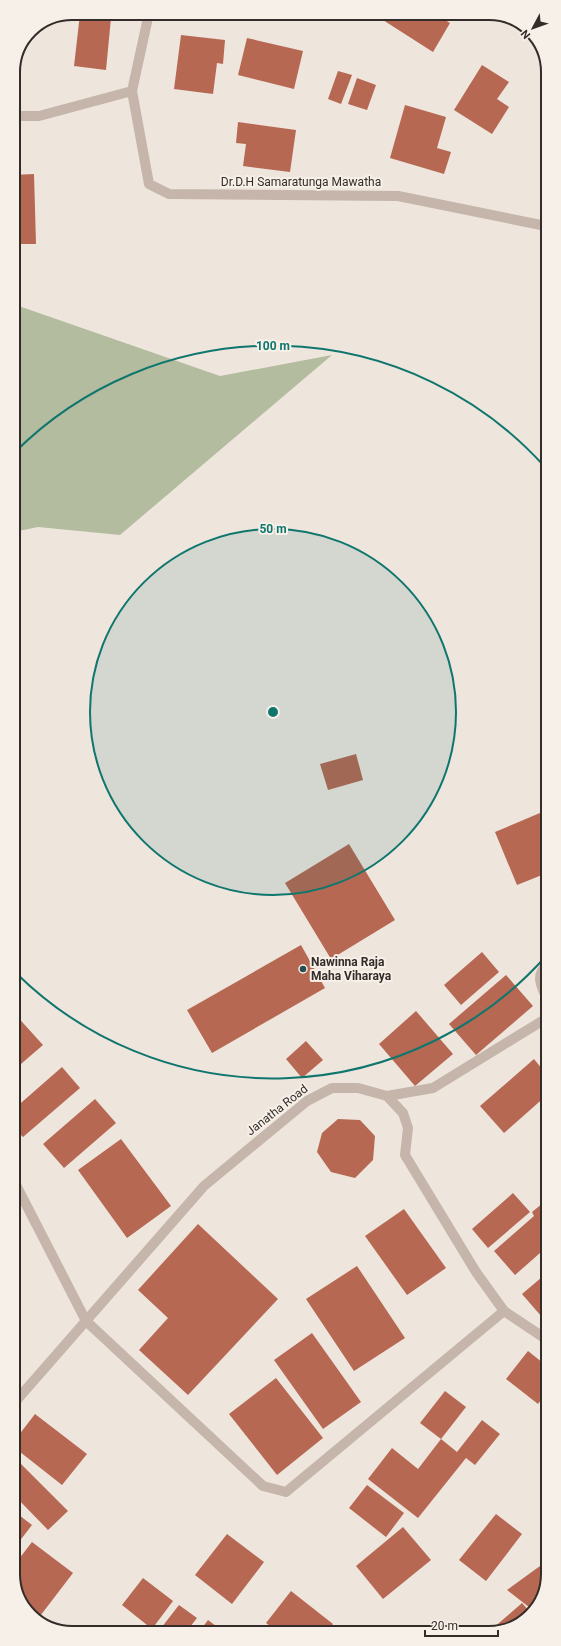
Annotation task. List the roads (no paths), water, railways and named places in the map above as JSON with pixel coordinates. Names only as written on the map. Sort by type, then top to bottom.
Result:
[{"type":"street","points":[[20,116],[39,116],[132,91],[147,20]]},
{"type":"street","name":"Dr.D.H Samaratunga Mawatha","points":[[132,91],[149,184],[169,194],[398,196],[541,225]]},
{"type":"street","points":[[541,972],[541,986]]},
{"type":"street","points":[[387,1096],[433,1088],[541,1022]]},
{"type":"street","name":"Janatha Road","points":[[20,1396],[204,1186],[307,1101],[332,1088],[358,1088],[387,1096],[404,1113],[408,1128],[405,1156],[476,1272],[504,1311],[541,1335]]},
{"type":"street","points":[[20,1193],[86,1321],[263,1486],[286,1492],[504,1311]]},
{"type":"place","name":"Nawinna Raja Maha Viharaya","points":[[303,969]]}]
